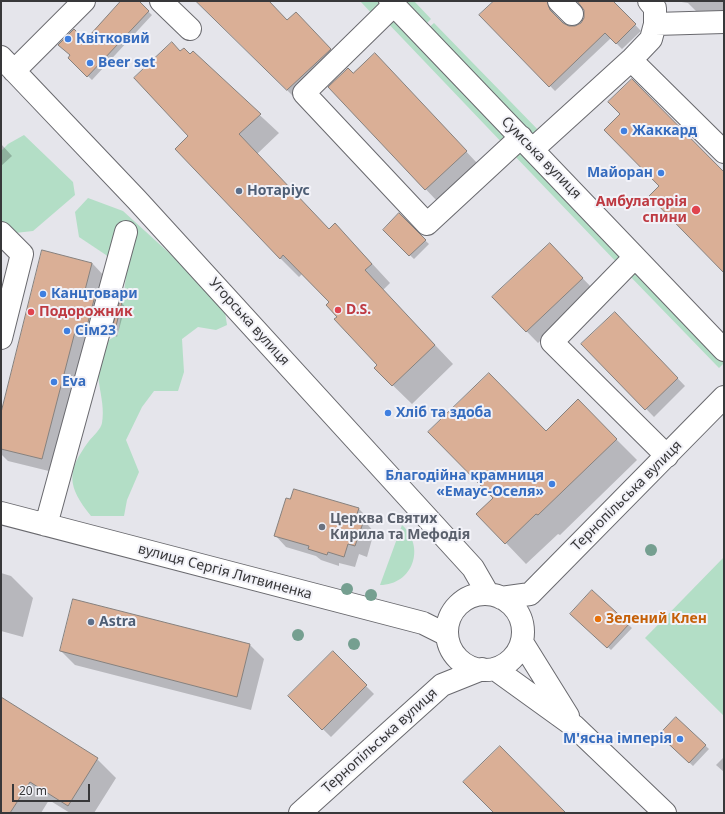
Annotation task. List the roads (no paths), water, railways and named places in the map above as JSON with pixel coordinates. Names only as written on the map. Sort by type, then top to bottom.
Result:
[{"type":"street","points":[[8,64],[84,1]]},
{"type":"street","points":[[161,1],[190,29]]},
{"type":"street","points":[[392,3],[304,93],[426,224],[632,60],[651,39],[655,24],[655,8],[649,1]]},
{"type":"street","name":"Сумська вулиця","points":[[392,3],[724,350]]},
{"type":"street","points":[[655,24],[724,22]]},
{"type":"street","points":[[632,60],[724,152]]},
{"type":"street","name":"Угорська вулиця","points":[[8,64],[137,200],[473,568],[495,596]]},
{"type":"street","points":[[46,525],[126,232]]},
{"type":"street","points":[[1,233],[22,254],[1,338]]},
{"type":"street","points":[[635,257],[552,342],[667,456]]},
{"type":"street","name":"Тернопільська вулиця","points":[[530,594],[724,397]]},
{"type":"street","name":"вулиця Сергія Литвиненка","points":[[1,513],[423,623],[449,641]]},
{"type":"street","points":[[488,669],[506,663],[516,654],[522,635],[530,594],[495,596],[475,595],[463,600],[454,610],[448,622],[449,641],[458,659],[469,666],[488,669],[574,726],[665,813]]},
{"type":"street","points":[[495,596],[512,605],[519,616],[522,635],[574,726]]},
{"type":"street","name":"Тернопільська вулиця","points":[[442,685],[449,641]]},
{"type":"street","name":"Тернопільська вулиця","points":[[300,813],[442,685],[488,669]]},
{"type":"place","name":"Квітковий","points":[[68,39]]},
{"type":"place","name":"Beer set","points":[[90,63]]},
{"type":"place","name":"Жаккард","points":[[624,131]]},
{"type":"place","name":"Майоран","points":[[661,173]]},
{"type":"place","name":"Нотаріус","points":[[239,191]]},
{"type":"place","name":"Амбулаторія спини","points":[[696,210]]},
{"type":"place","name":"Канцтовари","points":[[43,294]]},
{"type":"place","name":"D.S.","points":[[338,310]]},
{"type":"place","name":"Подорожник","points":[[31,312]]},
{"type":"place","name":"Сім23","points":[[67,331]]},
{"type":"place","name":"Eva","points":[[54,382]]},
{"type":"place","name":"Хліб та здоба","points":[[388,413]]},
{"type":"place","name":"Благодійна крамниця «Емаус-Оселя»","points":[[552,484]]},
{"type":"place","name":"Церква Святих Кирила та Мефодія","points":[[322,527]]},
{"type":"place","name":"Зелений Клен","points":[[598,619]]},
{"type":"place","name":"Astra","points":[[91,622]]},
{"type":"place","name":"М'ясна імперія","points":[[680,739]]}]
